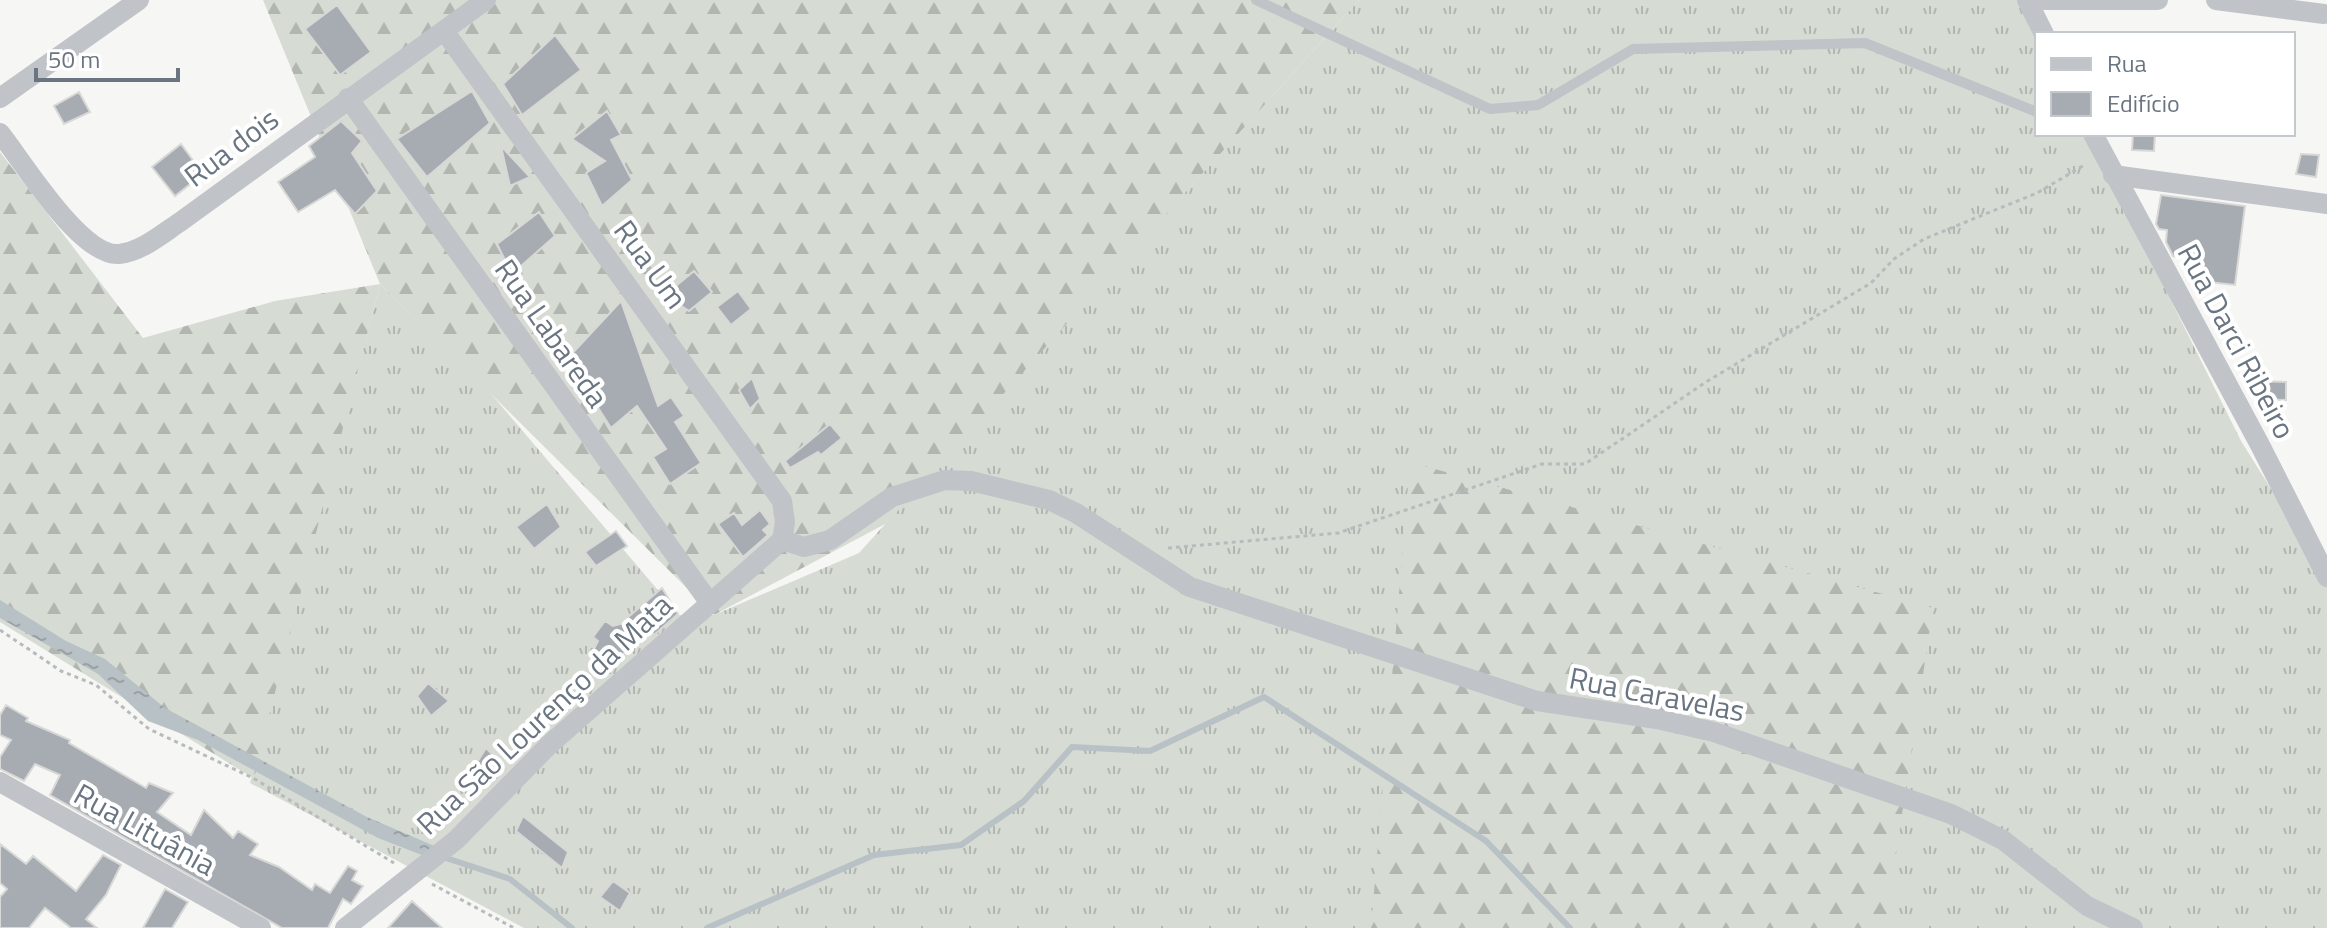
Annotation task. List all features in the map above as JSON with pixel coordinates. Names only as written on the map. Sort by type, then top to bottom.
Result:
[{"type":"street","points":[[0,98],[139,0]]},
{"type":"street","name":"Rua dois","points":[[0,133],[81,237],[105,253],[129,253],[180,222],[486,0]]},
{"type":"street","points":[[2043,32],[2027,0],[2158,0]]},
{"type":"street","points":[[2216,0],[2324,14]]},
{"type":"street","name":"Rua Um","points":[[445,32],[782,501],[785,522],[782,540]]},
{"type":"street","name":"Rua Labareda","points":[[348,98],[709,602]]},
{"type":"street","name":"Rua Darci Ribeiro","points":[[2095,139],[2326,574]]},
{"type":"street","points":[[2113,175],[2327,204]]},
{"type":"street","name":"Rua Caravelas","points":[[782,540],[804,547],[830,540],[892,497],[945,480],[971,481],[1049,500],[1076,513],[1190,587],[1537,701],[1657,719],[1714,732],[1951,814],[2003,840],[2087,906],[2133,928]]},
{"type":"street","name":"Rua São Lourenço da Mata","points":[[345,928],[456,840],[549,745],[782,540]]},
{"type":"street","name":"Rua Lituânia","points":[[0,782],[261,928]]},
{"type":"lane","points":[[1256,0],[1490,109],[1538,105],[1633,49],[1865,43],[2035,111]]},
{"type":"path","points":[[1164,548],[1338,533],[1542,464],[1585,464],[1706,382],[1871,283],[1894,259],[1924,239],[2037,193],[2095,139]]},
{"type":"path","points":[[0,630],[61,671],[96,685],[149,729],[253,778],[413,874],[514,928]]},
{"type":"green space","points":[[263,0],[1359,0],[887,523],[714,615],[380,284]]},
{"type":"green space","points":[[1359,0],[2021,0],[2036,32],[2035,136],[2089,136],[2241,441],[2327,578],[2327,928],[524,928],[250,783],[380,284],[487,389],[679,615],[714,615],[859,553]]},
{"type":"green space","points":[[0,152],[143,338],[275,301],[380,284],[253,778],[0,622]]},
{"type":"green space","points":[[1410,462],[1933,608],[1885,928],[1371,928]]},
{"type":"water","points":[[0,600],[66,641],[105,659],[165,708],[367,817],[439,848],[427,857],[378,838],[198,740],[148,721],[98,674],[0,618]]},
{"type":"building","points":[[337,5],[371,52],[340,75],[305,29]]},
{"type":"building","points":[[555,35],[581,70],[522,115],[503,84]]},
{"type":"building","points":[[472,91],[490,123],[427,177],[397,139]]},
{"type":"building","points":[[79,92],[90,112],[64,124],[54,106]]},
{"type":"building","points":[[607,111],[621,135],[611,140],[632,180],[602,206],[586,173],[605,161],[572,139]]},
{"type":"building","points":[[341,121],[362,141],[352,153],[377,191],[355,214],[335,190],[298,212],[278,182],[315,157],[309,146]]},
{"type":"building","points":[[2133,136],[2155,136],[2154,151],[2132,150]]},
{"type":"building","points":[[181,144],[203,174],[175,196],[152,167]]},
{"type":"building","points":[[501,146],[530,177],[510,186]]},
{"type":"building","points":[[2301,154],[2319,155],[2316,177],[2296,174]]},
{"type":"building","points":[[2161,195],[2245,206],[2235,285],[2200,281],[2202,260],[2173,256],[2166,242],[2167,230],[2159,229],[2156,224]]},
{"type":"building","points":[[539,212],[555,236],[512,274],[497,244]]},
{"type":"building","points":[[694,271],[712,292],[689,311],[665,295]]},
{"type":"building","points":[[738,291],[751,309],[731,325],[717,307]]},
{"type":"building","points":[[621,301],[658,406],[671,397],[684,416],[675,422],[701,463],[670,484],[653,457],[666,449],[637,406],[611,428],[567,359]]},
{"type":"building","points":[[752,378],[760,399],[750,409],[739,390]]},
{"type":"building","points":[[2258,381],[2286,382],[2286,400],[2257,399]]},
{"type":"building","points":[[830,424],[842,438],[821,455],[818,452],[790,468],[785,461]]},
{"type":"building","points":[[547,504],[561,527],[534,549],[516,527]]},
{"type":"building","points":[[760,510],[770,524],[763,530],[768,535],[743,557],[718,524],[734,513],[742,525]]},
{"type":"building","points":[[616,531],[627,546],[596,566],[585,552]]},
{"type":"building","points":[[662,588],[678,614],[654,635],[644,623],[617,664],[594,649],[598,641],[593,637],[605,621],[613,626],[620,624]]},
{"type":"building","points":[[428,683],[449,701],[431,716],[417,696]]},
{"type":"building","points":[[6,705],[28,718],[26,721],[70,740],[69,743],[146,788],[149,783],[173,793],[157,812],[191,835],[204,810],[233,838],[238,831],[258,844],[250,855],[279,867],[312,890],[315,884],[330,893],[348,866],[357,871],[352,880],[363,886],[351,904],[343,899],[328,928],[282,928],[50,795],[60,775],[35,764],[24,781],[0,769],[0,757],[11,740],[0,735],[0,715]]},
{"type":"building","points":[[486,748],[507,769],[493,784],[476,764]]},
{"type":"building","points":[[523,816],[568,852],[562,868],[516,831]]},
{"type":"building","points":[[0,844],[26,864],[33,856],[76,891],[103,855],[121,865],[106,895],[86,919],[97,928],[71,928],[45,908],[29,928],[0,928],[0,897],[7,889],[0,883]]},
{"type":"building","points":[[613,881],[630,893],[620,911],[600,897]]},
{"type":"building","points":[[165,889],[188,902],[172,928],[143,928]]},
{"type":"building","points":[[412,901],[442,928],[388,928]]},
{"type":"waterway","points":[[707,928],[874,855],[961,845],[1024,801],[1072,747],[1150,751],[1264,697],[1486,841],[1570,928]]},
{"type":"waterway","points":[[446,858],[510,879],[572,928]]}]
